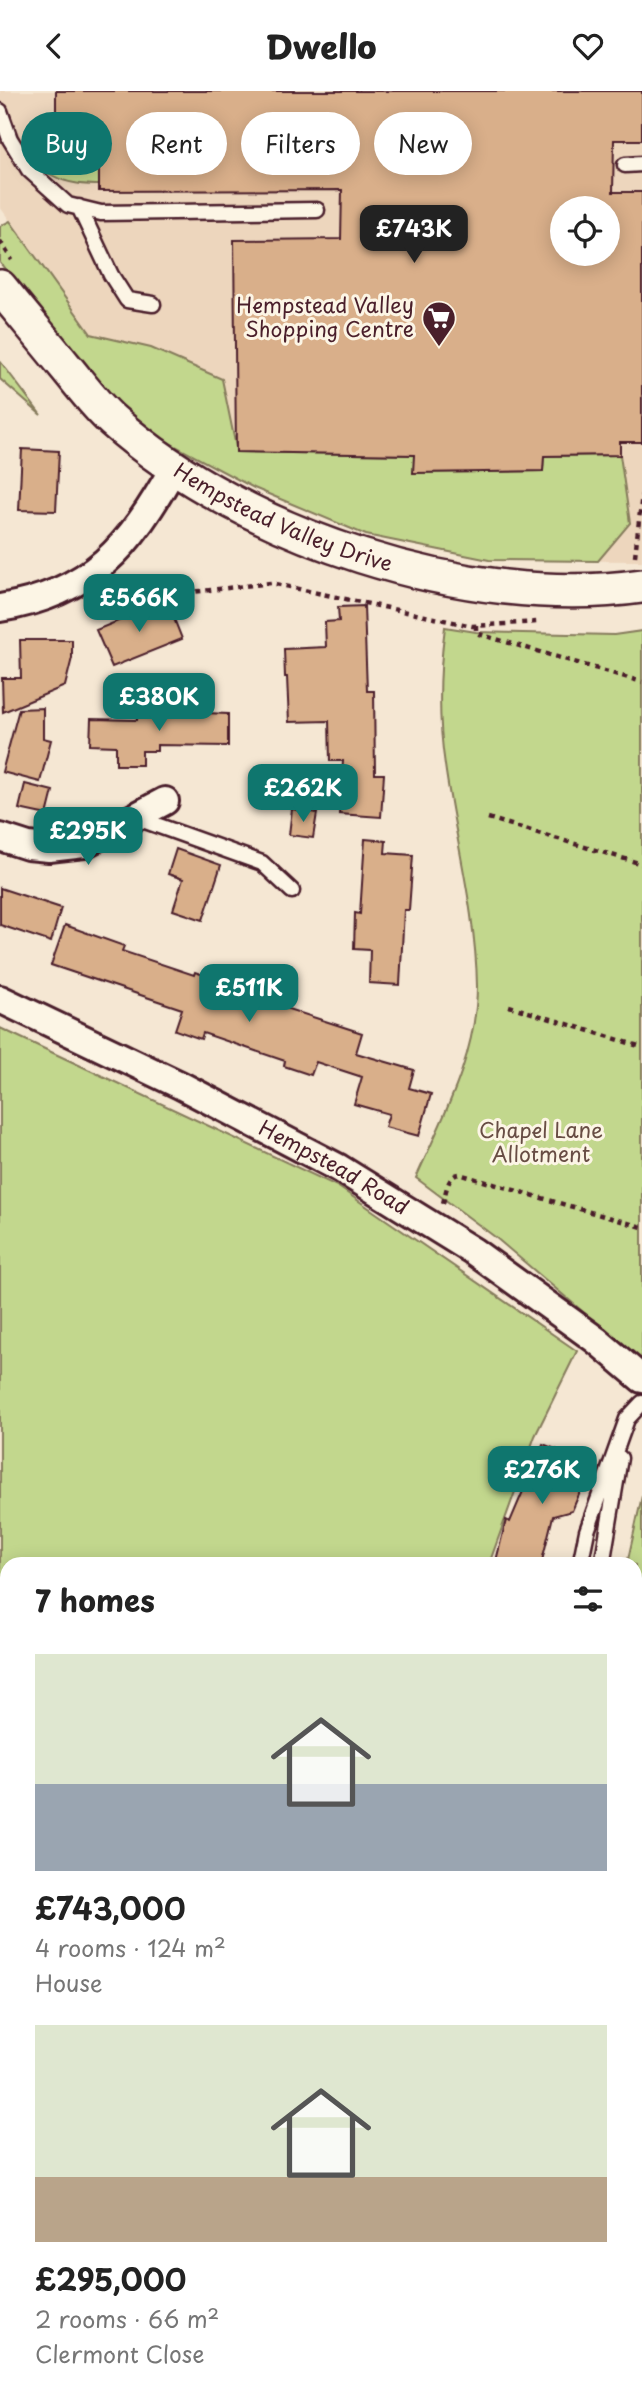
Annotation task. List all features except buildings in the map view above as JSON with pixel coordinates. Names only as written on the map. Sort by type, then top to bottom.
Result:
[{"type":"street","name":"Hempstead Valley Drive","points":[[0,287],[95,404],[113,421],[173,469],[258,515],[354,554],[415,572],[540,591],[615,590],[642,586]]},
{"type":"street","points":[[0,608],[16,606],[53,593],[90,575],[107,562],[136,528],[173,469]]},
{"type":"street","points":[[0,837],[38,847],[84,844],[166,801]]},
{"type":"street","name":"Hempstead Road","points":[[0,999],[327,1161],[473,1251],[584,1331],[642,1379]]},
{"type":"lane","points":[[0,111],[10,139],[29,170],[68,205],[101,213],[317,210]]},
{"type":"lane","points":[[625,165],[642,165]]},
{"type":"lane","points":[[79,207],[111,275],[127,300],[153,303]]},
{"type":"lane","points":[[133,817],[262,863],[292,891]]},
{"type":"lane","points":[[582,1557],[587,1531],[627,1419],[642,1403]]},
{"type":"lane","points":[[603,1557],[627,1419]]},
{"type":"path","points":[[90,603],[271,583],[476,625],[541,622]]},
{"type":"path","points":[[476,625],[476,632],[479,634],[642,682]]},
{"type":"path","points":[[488,818],[642,864]]},
{"type":"path","points":[[509,1006],[642,1047]]},
{"type":"path","points":[[436,1228],[450,1179],[459,1174],[642,1227]]},
{"type":"shaded area","name":"Hempstead Valley Shopping Centre","points":[[0,91],[642,91],[642,561],[489,560],[277,478],[168,414],[91,334],[0,207]]},
{"type":"green space","points":[[51,175],[99,175],[99,185],[73,183]]},
{"type":"green space","points":[[10,221],[91,334],[151,348],[222,379],[237,452],[414,455],[414,473],[543,471],[544,456],[620,455],[630,523],[598,561],[489,560],[366,535],[254,488],[130,422],[0,263],[0,226]]},
{"type":"green space","points":[[0,361],[41,415],[0,379]]},
{"type":"green space","name":"Chapel Lane Allotment","points":[[445,627],[476,632],[614,635],[642,631],[642,1362],[495,1237],[416,1178],[465,1061],[475,1012],[477,986],[473,931],[441,730],[441,661]]},
{"type":"green space","points":[[0,1028],[337,1186],[577,1351],[535,1436],[492,1557],[0,1557]]},
{"type":"green space","points":[[642,1496],[642,1557],[629,1557]]},
{"type":"place","name":"Hempstead Valley Shopping Centre","points":[[439,348]]}]
